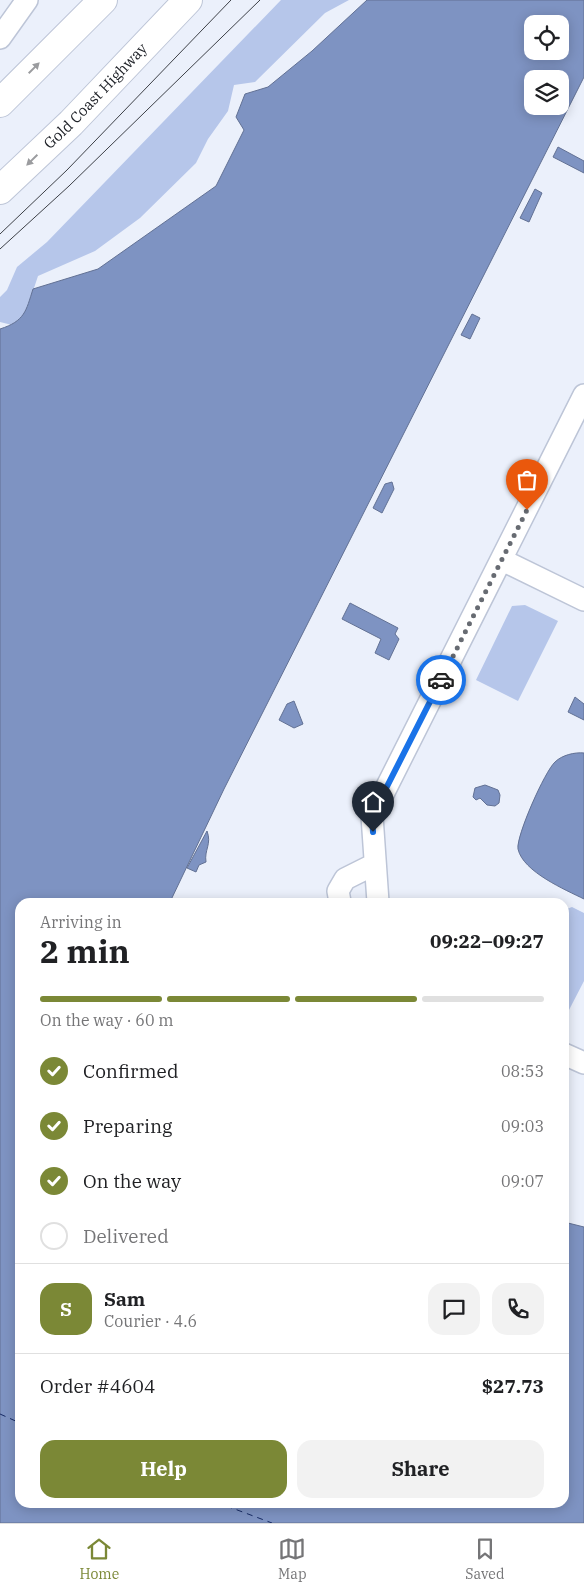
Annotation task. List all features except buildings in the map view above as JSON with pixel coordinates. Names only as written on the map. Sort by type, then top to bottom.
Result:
[{"type":"highway","points":[[0,103],[103,0]]},
{"type":"highway","name":"Gold Coast Highway","points":[[0,190],[71,123],[188,0]]},
{"type":"street","points":[[0,38],[27,0]]},
{"type":"street","points":[[378,898],[372,816],[584,395]]},
{"type":"street","points":[[502,560],[584,600]]},
{"type":"street","points":[[339,898],[338,891],[345,879],[375,864]]},
{"type":"street","points":[[569,1056],[584,1063]]},
{"type":"shaded area","points":[[281,0],[349,0],[325,13],[255,82],[234,85],[228,111],[208,139],[196,163],[140,218],[95,251],[38,276],[25,315],[12,325],[0,322],[0,297],[7,290],[17,267],[47,242]]},
{"type":"shaded area","points":[[367,0],[584,0],[584,77],[569,107],[569,70],[524,70],[524,115],[565,115],[224,789],[172,898],[15,898],[15,1508],[569,1508],[569,1223],[584,1227],[584,1523],[0,1523],[0,329],[20,319],[26,309],[33,289],[98,269],[216,186],[244,130],[236,117],[245,94],[268,87],[312,51]]},
{"type":"shaded area","points":[[558,147],[584,161],[584,173],[553,157]]},
{"type":"shaded area","points":[[535,189],[542,193],[529,222],[520,218]]},
{"type":"shaded area","points":[[472,314],[480,318],[470,339],[461,335]]},
{"type":"shaded area","points":[[392,482],[394,489],[382,513],[373,508],[385,484]]},
{"type":"shaded area","points":[[350,603],[398,628],[395,634],[399,639],[389,660],[375,653],[381,639],[342,619]]},
{"type":"shaded area","points":[[525,605],[558,621],[518,701],[476,680],[512,606]]},
{"type":"shaded area","points":[[575,697],[584,704],[584,720],[568,712]]},
{"type":"shaded area","points":[[294,701],[303,724],[294,728],[279,720],[287,704]]},
{"type":"shaded area","points":[[584,753],[584,899],[536,873],[522,857],[518,849],[526,818],[550,768],[555,762],[565,756]]},
{"type":"shaded area","points":[[485,785],[498,790],[500,795],[499,803],[495,806],[487,805],[480,798],[476,800],[473,797],[475,788]]},
{"type":"shaded area","points":[[207,831],[209,840],[206,862],[199,865],[196,872],[187,868]]},
{"type":"shaded area","points":[[572,907],[584,913],[584,981],[569,1010],[569,908]]},
{"type":"ferry route","points":[[0,1414],[15,1421]]},
{"type":"ferry route","points":[[232,1508],[272,1523]]},
{"type":"tram line","points":[[0,234],[67,170],[231,0]]},
{"type":"tram line","points":[[0,249],[69,186],[260,0]]},
{"type":"way so far","points":[[441,680],[527,510]]},
{"type":"route","points":[[373,832],[372,816],[441,680]]}]
